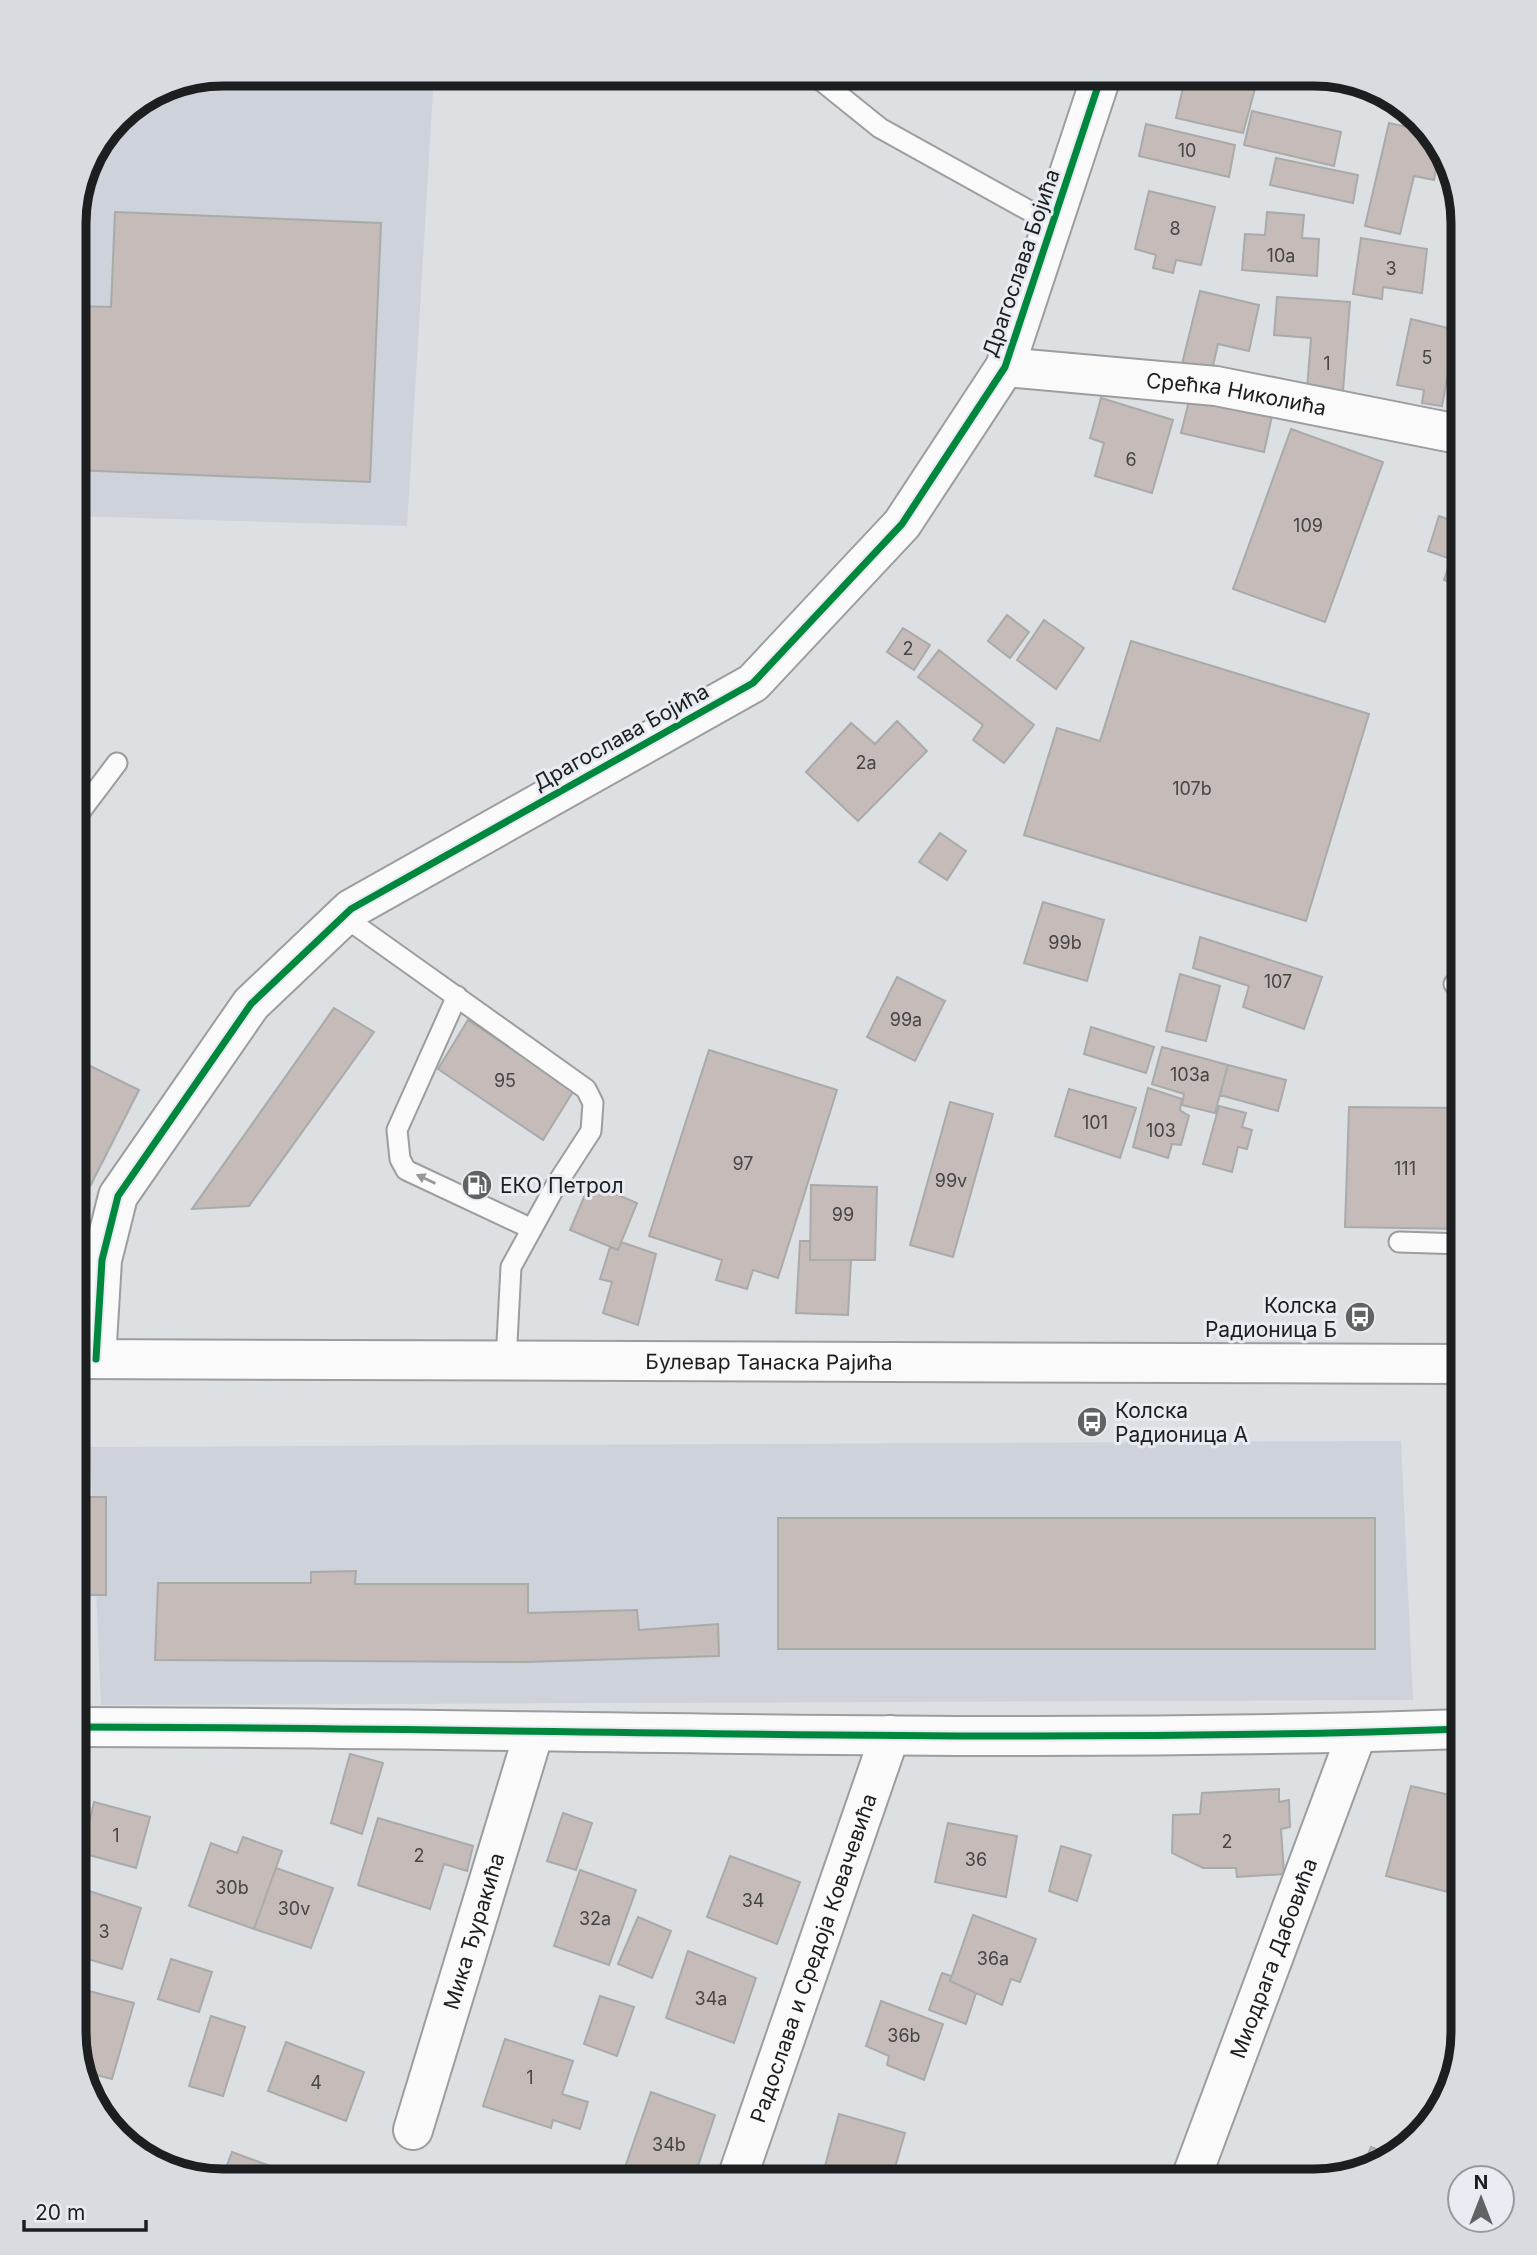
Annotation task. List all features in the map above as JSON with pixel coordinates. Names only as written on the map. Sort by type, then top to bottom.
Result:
[{"type":"street","name":"Драгослава Бојића","points":[[86,1353],[102,1260],[118,1196],[251,1004],[343,916],[752,683],[902,524],[1005,367],[1098,86]]},
{"type":"street","name":"Срећка Николића","points":[[1005,367],[1216,386],[1451,432]]},
{"type":"street","name":"Булевар Танаска Рајића","points":[[86,1359],[1451,1364]]},
{"type":"street","points":[[86,1727],[890,1735],[1357,1733],[1451,1729]]},
{"type":"street","name":"Мика Ђуракића","points":[[413,2130],[534,1732]]},
{"type":"street","name":"Миодрага Дабовића","points":[[1194,2169],[1357,1733]]},
{"type":"street","name":"Радослава и Средоја Ковачевића","points":[[740,2169],[890,1735]]},
{"type":"lane","points":[[828,86],[880,128],[1053,224]]},
{"type":"lane","points":[[86,804],[117,763]]},
{"type":"lane","points":[[343,916],[586,1089],[593,1103],[592,1131],[511,1267],[506,1361]]},
{"type":"lane","points":[[457,996],[397,1130],[400,1159],[406,1170],[532,1229]]},
{"type":"lane","points":[[1399,1242],[1451,1244]]},
{"type":"shaded area","points":[[213,86],[433,86],[407,526],[86,516],[88,196],[96,170],[109,146],[126,126],[154,104],[178,93]]},
{"type":"shaded area","points":[[1401,1441],[1413,1700],[101,1705],[90,1447]]},
{"type":"building","points":[[1183,86],[1256,86],[1243,133],[1176,118]]},
{"type":"building","points":[[1252,111],[1341,132],[1334,166],[1244,145]]},
{"type":"building","points":[[1389,123],[1414,129],[1438,163],[1434,180],[1414,176],[1400,234],[1365,226]]},
{"type":"building","points":[[1146,124],[1235,145],[1229,177],[1139,156]]},
{"type":"building","points":[[1276,158],[1358,175],[1353,203],[1270,185]]},
{"type":"building","points":[[1149,191],[1215,207],[1201,265],[1176,260],[1173,273],[1153,268],[1156,255],[1135,249]]},
{"type":"building","points":[[115,212],[381,223],[370,482],[86,470],[86,306],[111,307]]},
{"type":"building","points":[[1267,212],[1304,215],[1302,238],[1319,239],[1317,276],[1242,270],[1245,234],[1265,235]]},
{"type":"building","points":[[1361,238],[1427,249],[1422,293],[1383,287],[1382,299],[1353,294]]},
{"type":"building","points":[[1200,291],[1259,305],[1249,351],[1218,344],[1212,370],[1182,364]]},
{"type":"building","points":[[1277,297],[1350,302],[1343,391],[1307,389],[1311,338],[1274,335]]},
{"type":"building","points":[[1411,319],[1451,329],[1451,357],[1442,406],[1422,403],[1424,390],[1397,385]]},
{"type":"building","points":[[1190,397],[1272,416],[1264,452],[1181,433]]},
{"type":"building","points":[[1101,398],[1173,420],[1152,493],[1095,476],[1104,443],[1090,438]]},
{"type":"building","points":[[1291,429],[1383,462],[1325,622],[1233,589]]},
{"type":"building","points":[[1439,516],[1451,520],[1451,559],[1428,551]]},
{"type":"building","points":[[1451,559],[1451,583],[1444,580]]},
{"type":"building","points":[[1007,615],[1029,632],[1010,658],[988,641]]},
{"type":"building","points":[[1044,620],[1084,648],[1056,689],[1017,660]]},
{"type":"building","points":[[903,628],[930,645],[914,670],[887,652]]},
{"type":"building","points":[[1131,641],[1369,714],[1306,921],[1024,835],[1057,728],[1100,741]]},
{"type":"building","points":[[939,650],[1034,725],[1004,763],[973,740],[983,725],[918,677]]},
{"type":"building","points":[[897,721],[927,751],[858,821],[806,772],[851,723],[875,744]]},
{"type":"building","points":[[940,833],[966,851],[947,880],[919,862]]},
{"type":"building","points":[[1043,902],[1104,920],[1087,981],[1024,963]]},
{"type":"building","points":[[1200,937],[1322,977],[1304,1029],[1243,1007],[1249,986],[1193,968]]},
{"type":"building","points":[[1180,974],[1220,986],[1206,1041],[1166,1031]]},
{"type":"building","points":[[897,977],[945,1001],[915,1061],[867,1037]]},
{"type":"building","points":[[334,1008],[374,1032],[249,1206],[192,1209]]},
{"type":"building","points":[[468,1020],[574,1090],[543,1140],[438,1069]]},
{"type":"building","points":[[1091,1027],[1154,1047],[1146,1073],[1084,1054]]},
{"type":"building","points":[[1162,1047],[1228,1065],[1215,1113],[1182,1105],[1184,1094],[1152,1084]]},
{"type":"building","points":[[709,1050],[837,1090],[778,1278],[753,1270],[747,1289],[716,1280],[722,1260],[649,1236]]},
{"type":"building","points":[[86,1064],[139,1090],[86,1194]]},
{"type":"building","points":[[1228,1065],[1286,1080],[1278,1111],[1220,1095]]},
{"type":"building","points":[[1148,1088],[1182,1099],[1180,1110],[1189,1116],[1181,1145],[1172,1144],[1168,1158],[1133,1147]]},
{"type":"building","points":[[1069,1089],[1136,1108],[1120,1158],[1055,1136]]},
{"type":"building","points":[[950,1102],[993,1114],[953,1257],[910,1245]]},
{"type":"building","points":[[1219,1106],[1246,1113],[1242,1127],[1252,1130],[1247,1149],[1238,1147],[1232,1172],[1203,1164]]},
{"type":"building","points":[[1349,1107],[1451,1108],[1451,1229],[1345,1227]]},
{"type":"building","points":[[590,1183],[637,1203],[618,1250],[570,1230]]},
{"type":"building","points":[[811,1185],[877,1187],[875,1260],[810,1260]]},
{"type":"building","points":[[800,1241],[810,1241],[810,1260],[851,1260],[848,1315],[796,1313]]},
{"type":"building","points":[[621,1242],[656,1254],[638,1325],[603,1313],[612,1282],[600,1279],[610,1247],[618,1250]]},
{"type":"building","points":[[86,1497],[106,1497],[106,1595],[86,1595]]},
{"type":"building","points":[[778,1518],[1375,1518],[1375,1649],[778,1649]]},
{"type":"building","points":[[356,1571],[355,1584],[528,1584],[528,1613],[637,1610],[639,1630],[718,1624],[719,1656],[526,1662],[155,1660],[158,1583],[311,1583],[311,1572]]},
{"type":"building","points":[[350,1754],[383,1763],[362,1834],[331,1823]]},
{"type":"building","points":[[1411,1786],[1451,1795],[1451,1893],[1386,1876]]},
{"type":"building","points":[[1279,1789],[1279,1802],[1289,1800],[1290,1827],[1281,1829],[1284,1874],[1237,1877],[1236,1868],[1203,1868],[1172,1853],[1173,1815],[1200,1814],[1202,1793]]},
{"type":"building","points":[[94,1802],[150,1817],[136,1868],[86,1854],[86,1836]]},
{"type":"building","points":[[563,1813],[592,1823],[576,1870],[547,1861]]},
{"type":"building","points":[[378,1818],[473,1846],[467,1871],[444,1864],[430,1909],[358,1885]]},
{"type":"building","points":[[948,1823],[1017,1836],[1006,1897],[935,1882]]},
{"type":"building","points":[[243,1837],[282,1851],[254,1929],[189,1906],[211,1843],[237,1853]]},
{"type":"building","points":[[1061,1846],[1091,1855],[1077,1901],[1049,1891]]},
{"type":"building","points":[[730,1856],[800,1882],[777,1944],[707,1917]]},
{"type":"building","points":[[276,1868],[333,1888],[311,1948],[254,1929]]},
{"type":"building","points":[[580,1870],[636,1890],[609,1965],[554,1946]]},
{"type":"building","points":[[86,1890],[141,1908],[122,1969],[86,1958]]},
{"type":"building","points":[[973,1915],[1036,1939],[1020,1982],[1011,1979],[1002,2005],[950,1981]]},
{"type":"building","points":[[638,1917],[671,1931],[652,1978],[618,1964]]},
{"type":"building","points":[[688,1951],[756,1978],[734,2043],[666,2018]]},
{"type":"building","points":[[171,1959],[212,1972],[199,2012],[158,1999]]},
{"type":"building","points":[[942,1973],[951,1976],[950,1981],[976,1993],[966,2024],[929,2010]]},
{"type":"building","points":[[86,1990],[134,2003],[112,2079],[92,2074],[90,2068],[86,2033]]},
{"type":"building","points":[[600,1996],[634,2007],[617,2056],[584,2044]]},
{"type":"building","points":[[881,2001],[943,2024],[924,2080],[887,2065],[889,2056],[866,2046]]},
{"type":"building","points":[[211,2016],[245,2027],[223,2096],[189,2086]]},
{"type":"building","points":[[505,2039],[573,2061],[562,2094],[588,2102],[580,2129],[553,2120],[551,2128],[483,2106]]},
{"type":"building","points":[[286,2042],[364,2072],[346,2121],[268,2091]]},
{"type":"building","points":[[651,2092],[715,2115],[697,2169],[624,2169]]},
{"type":"building","points":[[839,2114],[905,2133],[894,2169],[824,2169]]},
{"type":"building","points":[[1371,2147],[1382,2151],[1367,2159]]},
{"type":"building","points":[[232,2152],[278,2169],[226,2169]]},
{"type":"cycle path","points":[[96,1359],[102,1260],[118,1196],[251,1004],[351,909],[753,683],[902,524],[1005,367],[1098,86]]},
{"type":"cycle path","points":[[86,1727],[942,1736],[1289,1734],[1451,1729]]},
{"type":"place","name":"ЕКО Петрол","points":[[477,1185]]},
{"type":"place","name":"Колска Радионица Б","points":[[1360,1317]]},
{"type":"place","name":"Колска Радионица А","points":[[1092,1422]]}]
